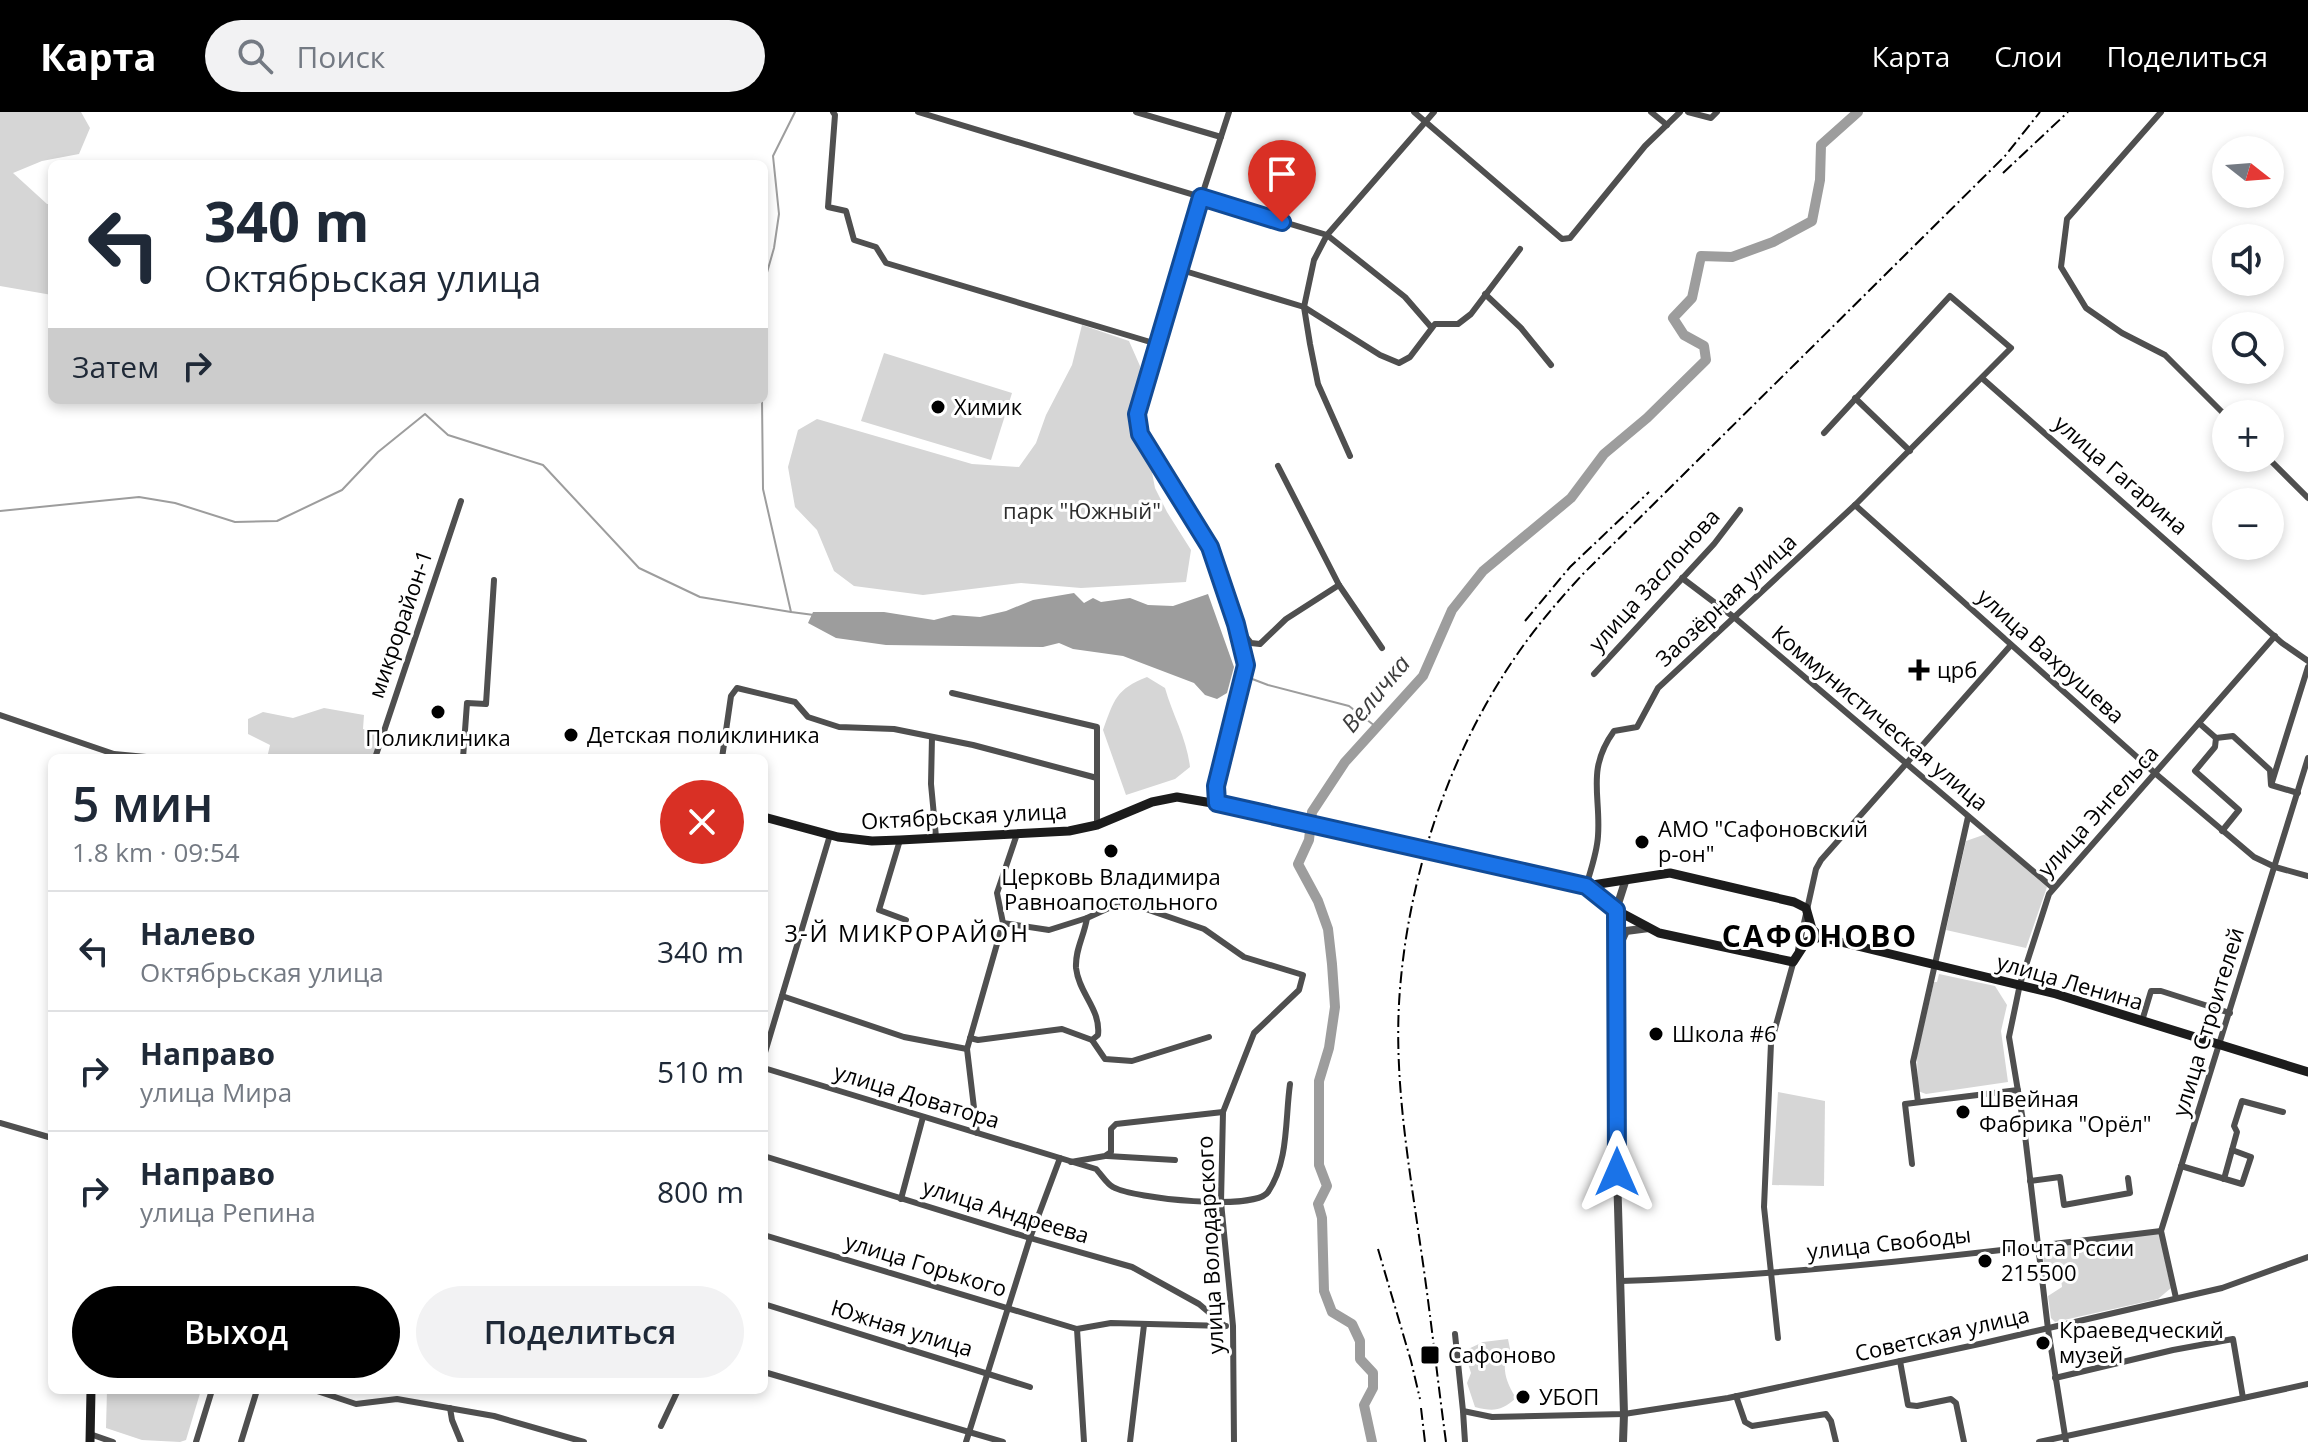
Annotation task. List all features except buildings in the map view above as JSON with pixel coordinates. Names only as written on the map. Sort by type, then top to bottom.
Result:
[{"type":"main road","name":"Октябрьская улица","points":[[768,818],[830,835],[863,840],[900,840],[1069,831],[1097,825],[1152,802],[1177,797],[1217,803],[1586,886],[1670,873],[1794,902],[1806,908]]},
{"type":"main road","name":"Октябрьская улица","points":[[1586,886],[1616,910],[1675,938],[1793,962]]},
{"type":"main road","points":[[1793,962],[1806,942],[1820,937],[1812,929],[1806,908]]},
{"type":"main road","name":"улица Ленина","points":[[1820,937],[2020,984],[2308,1072]]},
{"type":"main road","points":[[90,1438],[91,1394]]},
{"type":"street","points":[[833,112],[828,207],[846,211],[854,240],[876,247],[886,263],[1157,344]]},
{"type":"street","points":[[918,112],[1327,235],[1405,297],[1431,327]]},
{"type":"street","points":[[1136,112],[1221,137]]},
{"type":"street","points":[[1217,803],[1216,786],[1246,665],[1210,547],[1140,434],[1137,414],[1178,269],[1229,112]]},
{"type":"street","points":[[1414,112],[1562,239],[1570,238],[1645,146],[1680,112]]},
{"type":"street","points":[[1350,456],[1318,384],[1304,307],[1314,260],[1327,235],[1434,112]]},
{"type":"street","points":[[1651,112],[1667,125]]},
{"type":"street","points":[[1688,112],[1711,118],[1717,112]]},
{"type":"street","points":[[2161,112],[2067,219],[2061,267],[2086,308],[2122,333],[2165,355],[2212,402]]},
{"type":"street","points":[[1178,269],[1304,307],[1380,355],[1399,363],[1410,357],[1431,327],[1444,322],[1458,324],[1482,303],[1485,294],[1520,249]]},
{"type":"street","points":[[1485,294],[1521,328],[1551,365]]},
{"type":"street","points":[[1824,433],[1950,296],[2011,348],[1983,379]]},
{"type":"street","name":"Заозёрная улица","points":[[1586,886],[1599,833],[1595,778],[1606,742],[1614,731],[1637,727],[1658,688],[1855,505],[1983,379]]},
{"type":"street","name":"улица Гагарина","points":[[1983,379],[2308,664]]},
{"type":"street","points":[[1855,398],[1910,451]]},
{"type":"street","points":[[1278,466],[1339,585],[1382,648]]},
{"type":"street","points":[[2282,472],[2308,498]]},
{"type":"street","name":"микрорайон-1","points":[[376,754],[461,501]]},
{"type":"street","name":"улица Вахрушева","points":[[1855,505],[2222,831],[2254,857],[2275,867],[2308,876]]},
{"type":"street","name":"улица Заслонова","points":[[1594,674],[1714,544],[1740,510]]},
{"type":"street","name":"Коммунистическая улица","points":[[1682,578],[1735,618],[2053,888]]},
{"type":"street","points":[[463,754],[467,703],[486,704],[494,580]]},
{"type":"street","points":[[1236,624],[1251,643],[1260,644],[1286,619],[1339,585]]},
{"type":"street","name":"улица Энгельса","points":[[2065,1440],[2009,1037],[2020,984],[2053,888],[2275,636]]},
{"type":"street","points":[[1778,1338],[1764,1207],[1771,1043],[1816,869],[1905,762],[2011,645]]},
{"type":"street","points":[[2271,785],[2308,664]]},
{"type":"street","points":[[723,754],[731,696],[737,688],[795,702],[808,717],[839,727],[894,729],[1097,778]]},
{"type":"street","points":[[952,693],[1097,727],[1097,825]]},
{"type":"street","points":[[0,715],[114,754]]},
{"type":"street","points":[[2199,723],[2216,738],[2233,736],[2270,770],[2271,785]]},
{"type":"street","points":[[932,737],[931,784],[936,837]]},
{"type":"street","points":[[2216,738],[2215,747],[2195,771],[2239,810],[2222,831]]},
{"type":"street","name":"улица Строителей","points":[[2176,1298],[2161,1231],[2308,758]]},
{"type":"street","points":[[2271,785],[2298,793]]},
{"type":"street","points":[[1918,1102],[1913,1062],[1968,817]]},
{"type":"street","points":[[977,1133],[967,1049],[1003,923],[997,893],[1018,832]]},
{"type":"street","points":[[768,1043],[830,835]]},
{"type":"street","points":[[900,840],[879,910],[906,920]]},
{"type":"street","points":[[1623,1442],[1616,910],[1625,882]]},
{"type":"street","name":"улица Володарского","points":[[1087,918],[1111,907],[1137,906],[1204,929],[1244,957],[1303,975],[1299,990],[1254,1033],[1223,1112],[1221,1202],[1234,1442]]},
{"type":"street","points":[[1003,923],[1049,930],[1087,918],[1084,934],[1077,946],[1076,971],[1099,1022],[1098,1035],[1092,1040]]},
{"type":"street","points":[[1617,954],[1626,931],[1649,928]]},
{"type":"street","points":[[2142,1021],[2151,991],[2161,991],[2230,1013]]},
{"type":"street","points":[[782,996],[904,1037],[967,1049]]},
{"type":"street","points":[[970,1038],[978,1040],[1062,1029],[1092,1040],[1105,1059],[1132,1061],[1209,1037]]},
{"type":"street","name":"улица Доватора","points":[[768,1069],[1096,1169],[1112,1187],[1161,1198],[1221,1202],[1255,1201],[1267,1194],[1280,1166],[1290,1084]]},
{"type":"street","points":[[1912,1164],[1905,1104],[2018,1090]]},
{"type":"street","points":[[2224,1179],[2242,1101],[2283,1112]]},
{"type":"street","points":[[1105,1156],[1111,1152],[1111,1129],[1116,1124],[1223,1112]]},
{"type":"street","points":[[901,1199],[923,1117]]},
{"type":"street","points":[[0,1123],[48,1137]]},
{"type":"street","points":[[2181,1166],[2242,1184],[2251,1157],[2232,1150]]},
{"type":"street","points":[[1071,1162],[1105,1156],[1175,1160]]},
{"type":"street","name":"улица Андреева","points":[[768,1157],[1132,1267],[1188,1297],[1229,1326]]},
{"type":"street","points":[[966,1442],[1030,1238],[1060,1158]]},
{"type":"street","points":[[2030,1181],[2060,1177],[2064,1205],[2130,1193],[2128,1178]]},
{"type":"street","name":"улица Свободы","points":[[1621,1281],[1770,1272],[2161,1231]]},
{"type":"street","name":"улица Горького","points":[[768,1236],[1077,1329]]},
{"type":"street","name":"Советская улица","points":[[1463,1411],[1492,1417],[1624,1414],[1736,1396],[2222,1288],[2308,1257]]},
{"type":"street","name":"Южная улица","points":[[768,1305],[1030,1387]]},
{"type":"street","points":[[1084,1442],[1077,1329],[1111,1323],[1229,1326]]},
{"type":"street","points":[[1130,1442],[1144,1325]]},
{"type":"street","points":[[1455,1334],[1465,1442]]},
{"type":"street","points":[[2055,1378],[2233,1339],[2243,1398]]},
{"type":"street","points":[[1900,1361],[1908,1405],[1948,1399],[1954,1401],[1964,1442]]},
{"type":"street","points":[[768,1373],[1003,1442]]},
{"type":"street","points":[[2039,1442],[2065,1440],[2308,1384]]},
{"type":"street","points":[[196,1442],[211,1394]]},
{"type":"street","points":[[241,1442],[256,1394]]},
{"type":"street","points":[[326,1394],[356,1404],[397,1399],[494,1416],[584,1442]]},
{"type":"street","points":[[661,1426],[676,1394]]},
{"type":"street","points":[[1736,1396],[1745,1422],[1752,1426],[1826,1414],[1836,1442]]},
{"type":"street","points":[[450,1408],[461,1442]]},
{"type":"street","points":[[90,1438],[113,1442]]},
{"type":"green space","points":[[0,112],[81,112],[90,128],[79,154],[42,161],[13,173],[48,204],[48,294],[0,286]]},
{"type":"green space","name":"парк \"Южный\"","points":[[1082,325],[1129,341],[1140,366],[1136,436],[1150,462],[1155,488],[1191,550],[1186,582],[1081,588],[1021,583],[923,595],[854,586],[834,571],[817,530],[795,507],[788,467],[798,430],[817,419],[972,464],[1019,467],[1036,443],[1046,415],[1072,365]]},
{"type":"green space","points":[[884,353],[1012,393],[991,460],[861,421]]},
{"type":"green space","points":[[1147,677],[1165,688],[1190,767],[1175,779],[1126,795],[1103,730],[1122,691]]},
{"type":"green space","points":[[324,708],[364,715],[363,729],[379,733],[374,754],[268,754],[270,745],[248,734],[248,719],[263,712],[293,718]]},
{"type":"green space","points":[[1986,834],[2047,887],[2026,948],[1946,930],[1966,841]]},
{"type":"green space","points":[[1939,974],[1995,986],[2007,1005],[2001,1031],[2008,1082],[1926,1094],[1918,1091],[1917,1055],[1934,982],[1937,982]]},
{"type":"green space","points":[[1778,1092],[1825,1101],[1824,1186],[1772,1185]]},
{"type":"green space","points":[[2159,1233],[2171,1288],[2158,1299],[2055,1322],[2051,1318],[2048,1296],[2062,1287],[2060,1270],[2044,1265],[2042,1248]]},
{"type":"green space","points":[[1508,1339],[1510,1349],[1505,1362],[1506,1374],[1516,1398],[1497,1409],[1475,1407],[1467,1383],[1471,1373],[1464,1351],[1483,1342]]},
{"type":"green space","points":[[107,1394],[200,1394],[186,1440],[142,1440],[106,1428]]},
{"type":"shaded area","points":[[1074,593],[1084,603],[1093,598],[1101,602],[1130,598],[1148,605],[1173,606],[1208,594],[1234,667],[1227,693],[1217,699],[1205,695],[1194,683],[1123,656],[1073,649],[1059,643],[1043,647],[886,645],[836,638],[808,623],[813,612],[884,612],[934,620],[953,615],[980,617],[1033,600]]},
{"type":"waterway","points":[[768,269],[779,214],[773,156],[795,112]]},
{"type":"waterway","name":"Величка","points":[[1372,1442],[1364,1405],[1373,1388],[1373,1373],[1360,1359],[1360,1341],[1352,1324],[1332,1312],[1324,1291],[1322,1218],[1318,1204],[1327,1186],[1319,1165],[1319,1081],[1329,1048],[1335,1007],[1328,929],[1318,901],[1298,864],[1309,840],[1312,812],[1345,762],[1423,676],[1452,610],[1483,571],[1571,498],[1604,454],[1647,418],[1706,360],[1704,346],[1684,335],[1673,318],[1692,298],[1701,256],[1732,257],[1773,242],[1812,221],[1820,180],[1821,145],[1858,112]]},
{"type":"waterway","points":[[762,404],[763,489],[791,612],[814,615]]},
{"type":"waterway","points":[[0,511],[139,497],[175,503],[235,522],[277,521],[342,490],[378,452],[425,414],[448,435],[543,465],[639,568],[700,597],[791,612]]},
{"type":"waterway","points":[[1247,677],[1349,706],[1375,726]]},
{"type":"railway","points":[[1446,1442],[1403,1116],[1398,1021],[1412,903],[1436,817],[1452,775],[1491,696],[1522,648],[1564,594],[2005,156],[2040,112]]},
{"type":"railway","points":[[2003,173],[2068,112]]},
{"type":"railway","points":[[1525,621],[1570,567],[1649,492]]},
{"type":"railway","points":[[1378,1249],[1420,1399]]},
{"type":"railway","points":[[1421,1408],[1425,1442]]},
{"type":"place","name":"Химик","points":[[938,407]]},
{"type":"place","name":"црб","points":[[1919,670]]},
{"type":"place","name":"Поликлиника","points":[[438,712]]},
{"type":"place","name":"Детская поликлиника","points":[[571,735]]},
{"type":"place","name":"АМО \"Сафоновский р-он\"","points":[[1642,842]]},
{"type":"place","name":"Церковь Владимира Равноапостольного","points":[[1111,851]]},
{"type":"place","name":"Школа #6","points":[[1656,1034]]},
{"type":"place","name":"Швейная Фабрика \"Орёл\"","points":[[1963,1112]]},
{"type":"place","name":"Почта Рссии 215500","points":[[1985,1261]]},
{"type":"place","name":"Краеведческий музей","points":[[2043,1343]]},
{"type":"place","name":"Сафоново","points":[[1430,1355]]},
{"type":"place","name":"УБОП","points":[[1523,1397]]},
{"type":"district","name":"3-Й МИКРОРАЙОН","points":[[907,934]]},
{"type":"district","name":"САФОНОВО","points":[[1820,937]]},
{"type":"route","points":[[1282,222],[1201,197],[1137,414],[1140,434],[1210,547],[1246,665],[1216,786],[1217,803],[1586,886],[1611,905],[1616,910],[1617,1172]]}]
